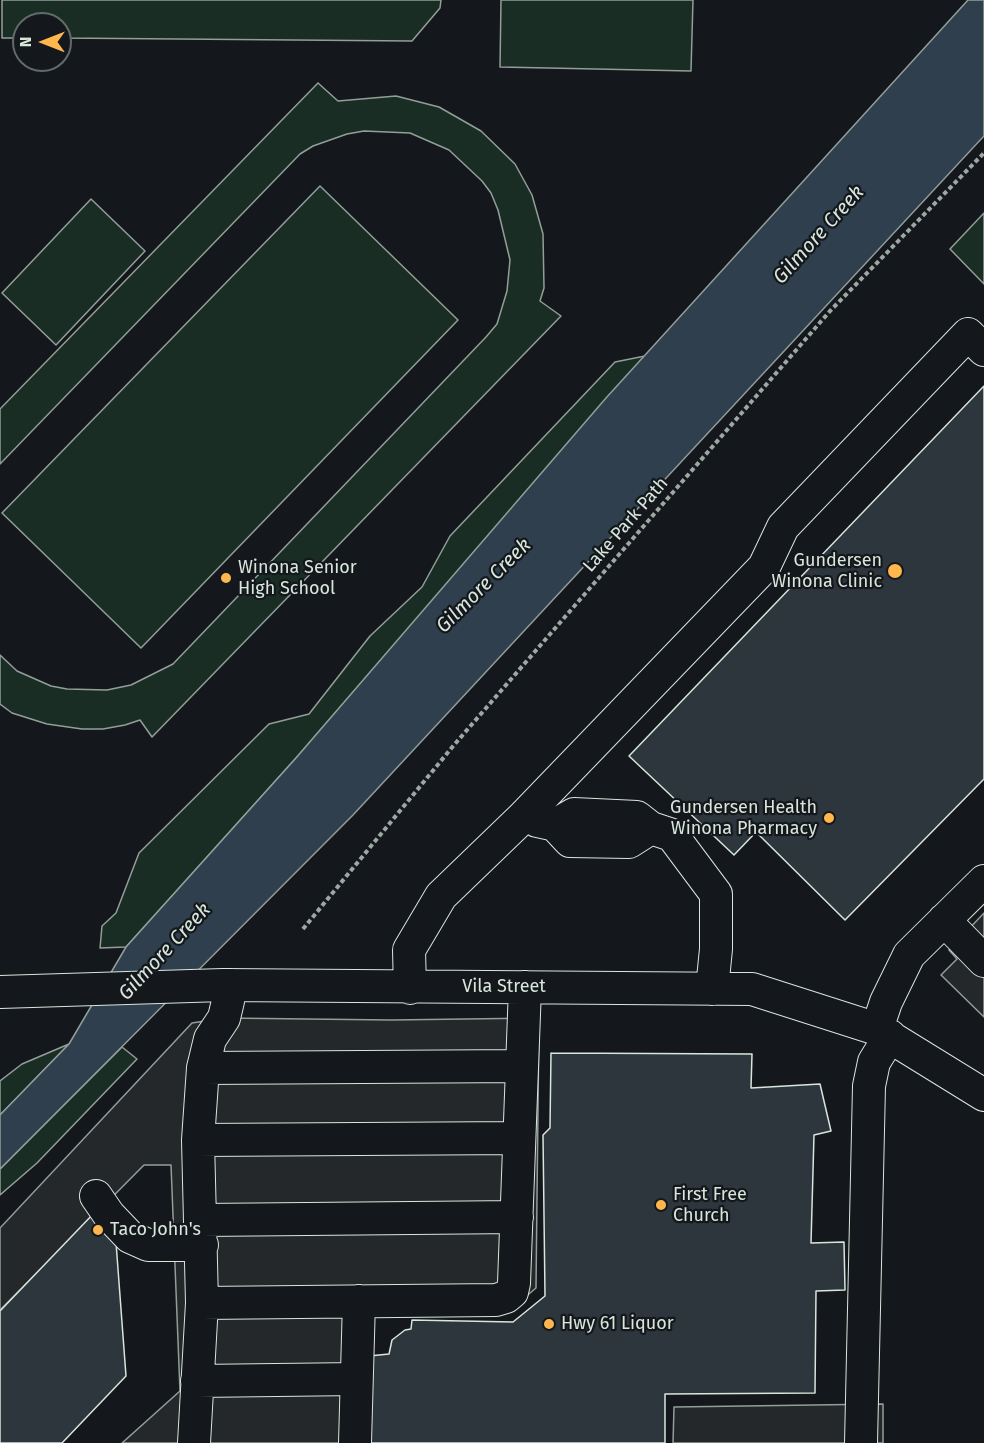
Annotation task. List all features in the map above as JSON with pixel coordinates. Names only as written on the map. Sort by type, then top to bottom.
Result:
[{"type":"street","points":[[410,988],[409,950],[441,896],[522,818],[764,567],[783,527],[968,334],[984,350]]},
{"type":"street","points":[[522,818],[555,825],[570,841],[629,842],[651,828],[672,835],[716,894],[716,949],[712,989]]},
{"type":"street","points":[[861,1443],[869,1086],[883,1033],[886,1002],[909,955],[984,881]]},
{"type":"street","points":[[944,920],[984,961]]},
{"type":"street","points":[[194,1443],[202,1302],[198,1140],[203,1068],[210,1039],[224,1018],[228,1001],[227,985]]},
{"type":"street","name":"Vila Street","points":[[0,992],[227,985],[752,989],[883,1033],[984,1095]]},
{"type":"street","points":[[202,1302],[496,1299],[506,1297],[512,1292],[525,987]]},
{"type":"street","points":[[203,1068],[522,1066]]},
{"type":"street","points":[[198,1140],[519,1138]]},
{"type":"street","points":[[96,1196],[118,1226],[130,1237],[148,1245],[201,1232],[517,1216]]},
{"type":"street","points":[[355,1443],[359,1301]]},
{"type":"street","points":[[197,1382],[356,1380]]},
{"type":"path","name":"Lake Park Path","points":[[303,929],[454,745],[830,311],[984,153]]},
{"type":"green space","points":[[2,0],[441,0],[440,8],[412,41],[72,38],[72,12],[12,12],[12,38],[2,38]]},
{"type":"green space","points":[[501,0],[693,0],[691,71],[500,67]]},
{"type":"green space","points":[[318,83],[338,101],[396,96],[439,107],[481,131],[515,164],[532,195],[543,234],[544,288],[540,301],[561,316],[152,737],[140,720],[103,729],[82,729],[47,724],[12,713],[0,704],[0,655],[17,671],[51,686],[67,689],[107,690],[131,685],[173,664],[497,324],[507,291],[510,260],[498,210],[491,193],[482,181],[449,150],[410,133],[364,131],[347,134],[313,146],[300,154],[0,464],[0,409]]},
{"type":"green space","points":[[320,186],[458,320],[141,648],[2,513]]},
{"type":"green space","points":[[91,199],[145,251],[56,345],[2,293]]},
{"type":"green space","points":[[984,213],[984,284],[950,249]]},
{"type":"green space","points":[[645,356],[296,758],[126,947],[100,948],[102,926],[116,913],[139,853],[269,724],[309,714],[370,636],[422,587],[450,536],[615,362]]},
{"type":"green space","points":[[69,1044],[0,1115],[0,1081],[22,1064]]},
{"type":"green space","points":[[122,1047],[137,1059],[37,1163],[0,1195],[0,1169]]},
{"type":"shaded area","points":[[984,913],[984,1017],[941,975],[957,959],[949,950]]},
{"type":"shaded area","points":[[224,1018],[391,1020],[539,1018],[536,1288],[510,1310],[364,1312],[363,1443],[122,1443],[180,1391],[171,1165],[144,1165],[0,1310],[0,1228],[192,1023]]},
{"type":"shaded area","points":[[883,1404],[883,1443],[673,1443],[674,1407]]},
{"type":"water","name":"Gilmore Creek","points":[[968,0],[984,0],[984,136],[353,815],[0,1169],[0,1115],[69,1044],[126,947],[296,758],[606,398]]},
{"type":"building","name":"Gundersen Winona Clinic","points":[[984,386],[984,779],[845,920],[756,832],[734,855],[629,756]]},
{"type":"building","points":[[551,1053],[752,1054],[751,1088],[820,1084],[831,1131],[814,1135],[811,1243],[844,1242],[845,1290],[816,1291],[815,1393],[665,1394],[665,1443],[369,1443],[369,1356],[389,1354],[392,1340],[405,1330],[411,1329],[412,1320],[513,1322],[545,1296],[543,1135],[550,1128]]},
{"type":"building","points":[[96,1211],[115,1229],[126,1376],[62,1443],[0,1443],[0,1311]]},
{"type":"place","name":"Gundersen Winona Clinic","points":[[895,571]]},
{"type":"place","name":"Winona Senior High School","points":[[226,578]]},
{"type":"place","name":"Gundersen Health Winona Pharmacy","points":[[829,818]]},
{"type":"place","name":"First Free Church","points":[[661,1205]]},
{"type":"place","name":"Taco John's","points":[[98,1230]]},
{"type":"place","name":"Hwy 61 Liquor","points":[[549,1324]]}]
